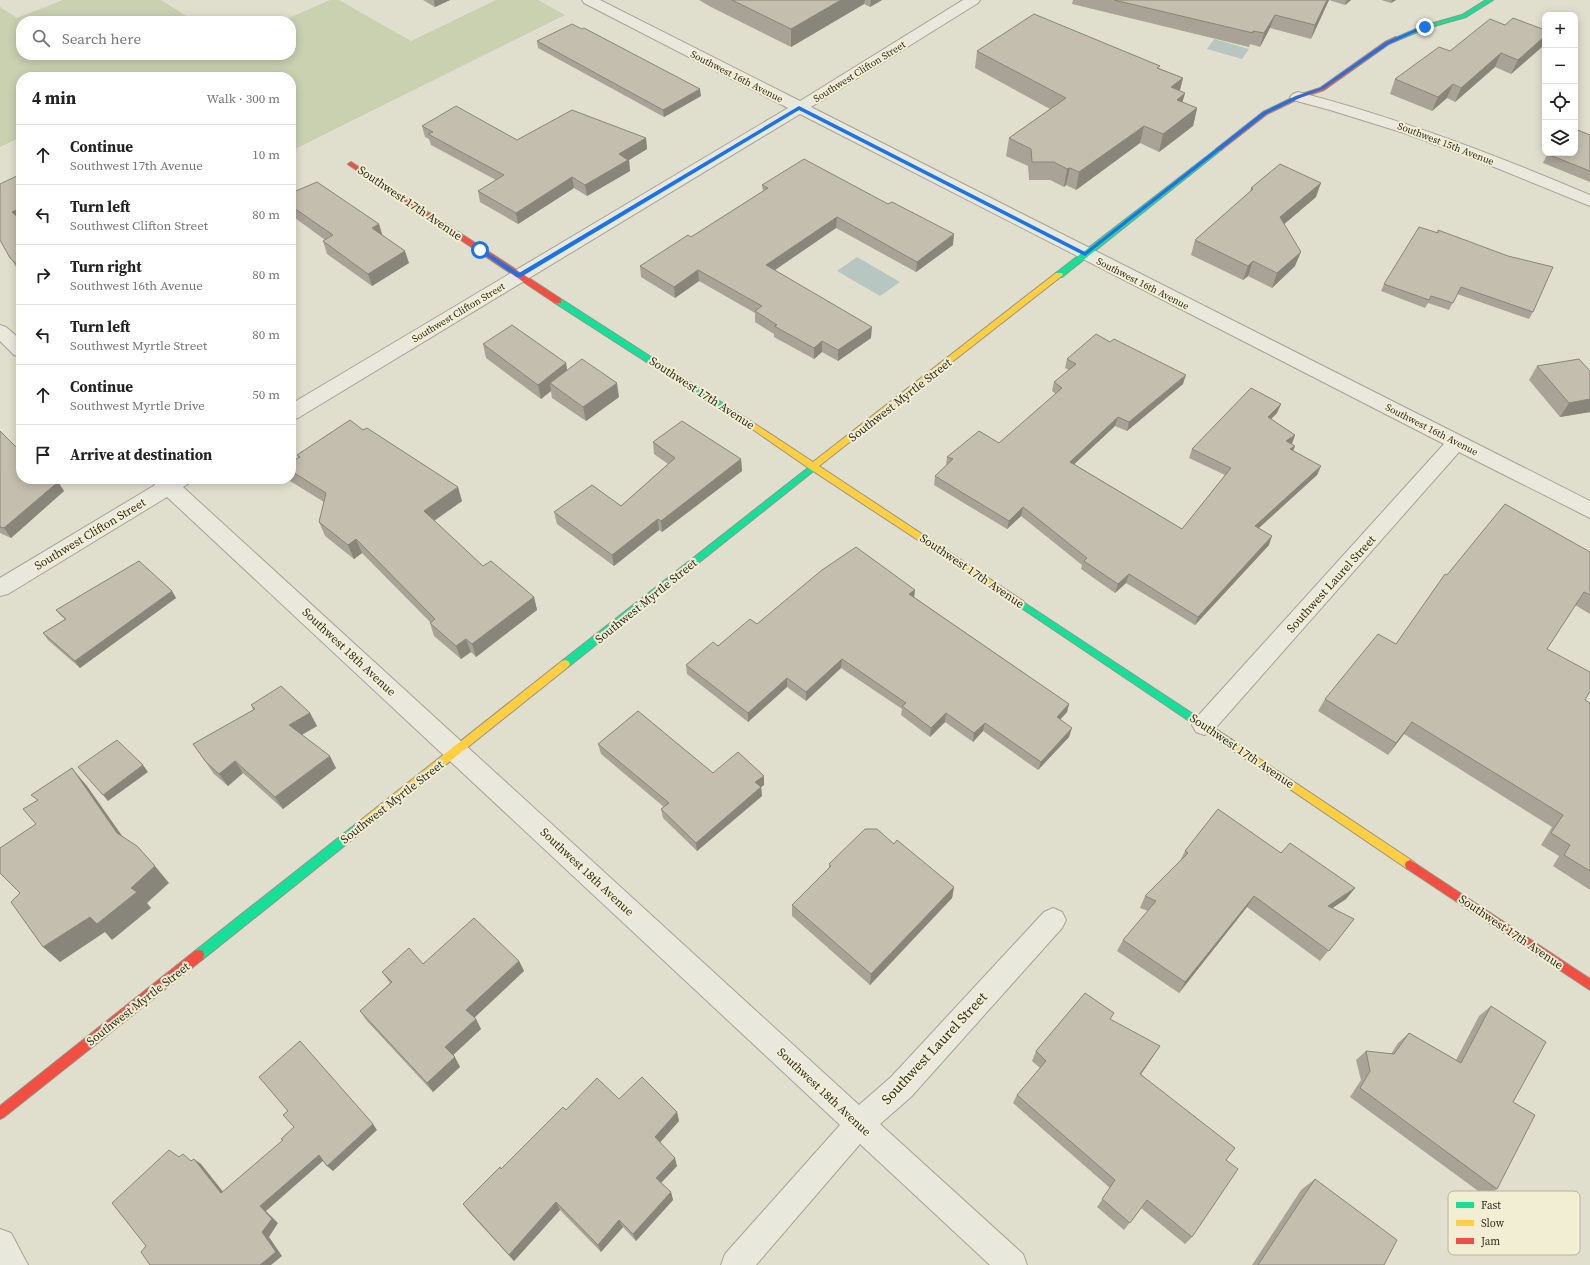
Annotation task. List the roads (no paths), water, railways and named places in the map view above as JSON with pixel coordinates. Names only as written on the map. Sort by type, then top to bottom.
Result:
[{"type":"street","name":"Southwest 16th Avenue","points":[[589,0],[1590,510]]},
{"type":"street","name":"Southwest Clifton Street","points":[[296,410],[799,108],[973,0]]},
{"type":"street","name":"Southwest Myrtle Street","points":[[0,1114],[815,466],[1265,113],[1298,97],[1322,88],[1387,43],[1425,27],[1464,16],[1490,0]]},
{"type":"street","name":"Southwest 15th Avenue","points":[[1298,97],[1357,112],[1415,130],[1590,201]]},
{"type":"street","name":"Southwest 17th Avenue","points":[[351,164],[519,276],[815,466],[1204,725],[1590,985]]},
{"type":"street","points":[[0,331],[16,346]]},
{"type":"street","name":"Southwest Laurel Street","points":[[1204,725],[1457,442]]},
{"type":"street","name":"Southwest Clifton Street","points":[[0,588],[165,484]]},
{"type":"street","name":"Southwest 18th Avenue","points":[[173,484],[457,751],[1012,1265]]},
{"type":"street","name":"Southwest Laurel Street","points":[[736,1265],[859,1124],[901,1087],[1053,920]]},
{"type":"street","points":[[0,1244],[13,1265]]}]
